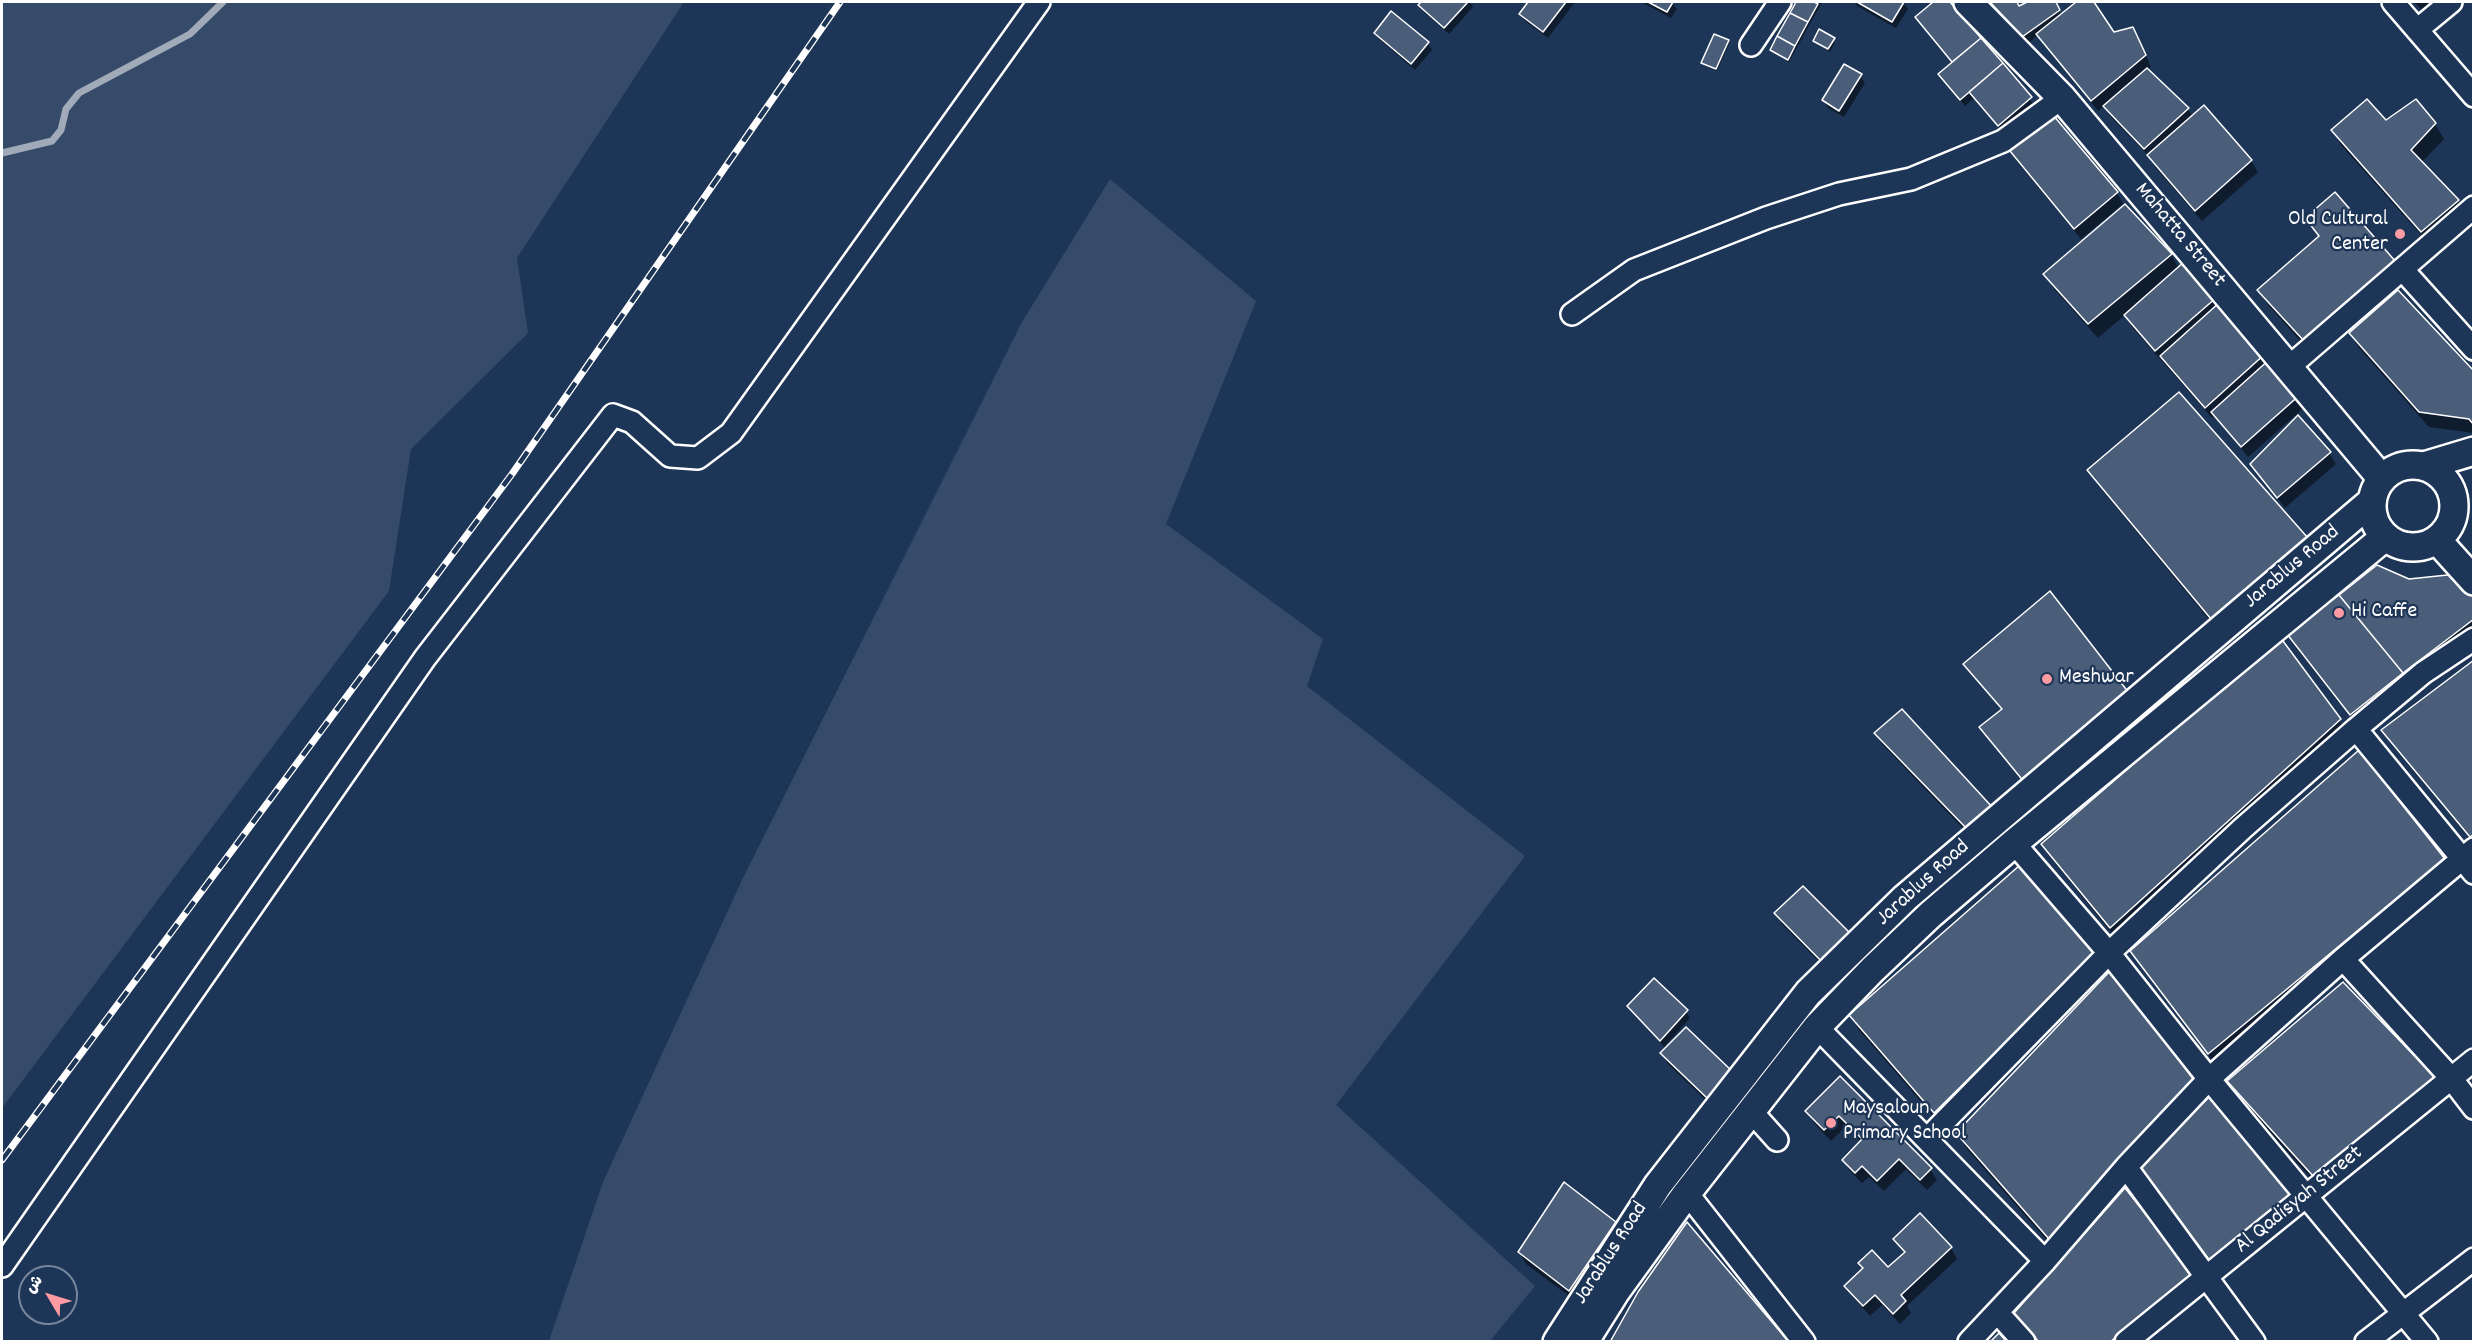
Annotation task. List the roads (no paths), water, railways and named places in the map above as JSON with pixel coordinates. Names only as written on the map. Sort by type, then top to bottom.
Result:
[{"type":"main road","name":"Mahatta Street","points":[[1968,2],[2062,98],[2289,367],[2377,490]]},
{"type":"main road","points":[[2474,451],[2424,466],[2409,465],[2394,469],[2377,490],[2372,514],[2377,527],[2385,537],[2397,544],[2410,547],[2424,546],[2436,540],[2448,528],[2454,512],[2453,495],[2458,483],[2474,463]]},
{"type":"main road","points":[[2424,466],[2442,477],[2453,495]]},
{"type":"main road","name":"Jarablus Road","points":[[1567,1339],[1658,1185],[1808,993],[1905,898],[2377,490]]},
{"type":"main road","name":"Jarablus Road","points":[[1567,1339],[1616,1291],[1687,1193],[1817,1027],[1872,970],[1930,914],[2014,843],[2385,537]]},
{"type":"main road","points":[[2436,540],[2474,581]]},
{"type":"street","points":[[2,1266],[426,658],[613,416],[633,422],[670,456],[698,458],[731,434],[1039,2]]},
{"type":"street","points":[[1751,45],[1780,2]]},
{"type":"street","points":[[2393,2],[2474,96]]},
{"type":"street","points":[[2417,30],[2451,2]]},
{"type":"street","points":[[1572,314],[1634,270],[1766,218],[1839,194],[1911,179],[2002,141],[2062,98]]},
{"type":"street","points":[[2289,367],[2474,207]]},
{"type":"street","points":[[2402,269],[2474,349]]},
{"type":"street","points":[[1928,1138],[2109,953],[2243,828],[2423,673],[2474,639]]},
{"type":"street","points":[[1969,1341],[2046,1261],[2126,1167],[2209,1079],[2343,959],[2469,860],[2356,729]]},
{"type":"street","points":[[2014,843],[2109,953],[2209,1079],[2427,1341]]},
{"type":"street","points":[[2343,959],[2451,1078],[2474,1108]]},
{"type":"street","points":[[1817,1027],[2046,1261]]},
{"type":"street","name":"Al Qadisyah Street","points":[[2126,1341],[2474,1060]]},
{"type":"street","points":[[1751,1111],[1777,1140]]},
{"type":"street","points":[[2126,1167],[2254,1341]]},
{"type":"street","points":[[1687,1193],[1804,1341]]},
{"type":"street","points":[[2366,1341],[2474,1259]]},
{"type":"street","points":[[1996,1312],[2024,1341]]},
{"type":"waterway","points":[[2,153],[52,141],[61,130],[66,109],[79,93],[190,34],[223,2]]},
{"type":"railway","points":[[2,1160],[512,474],[840,2]]},
{"type":"place","name":"Old Cultural Center","points":[[2400,234]]},
{"type":"place","name":"Hi Caffe","points":[[2339,613]]},
{"type":"place","name":"Meshwar","points":[[2047,679]]},
{"type":"place","name":"Maysaloun Primary School","points":[[1831,1123]]}]
